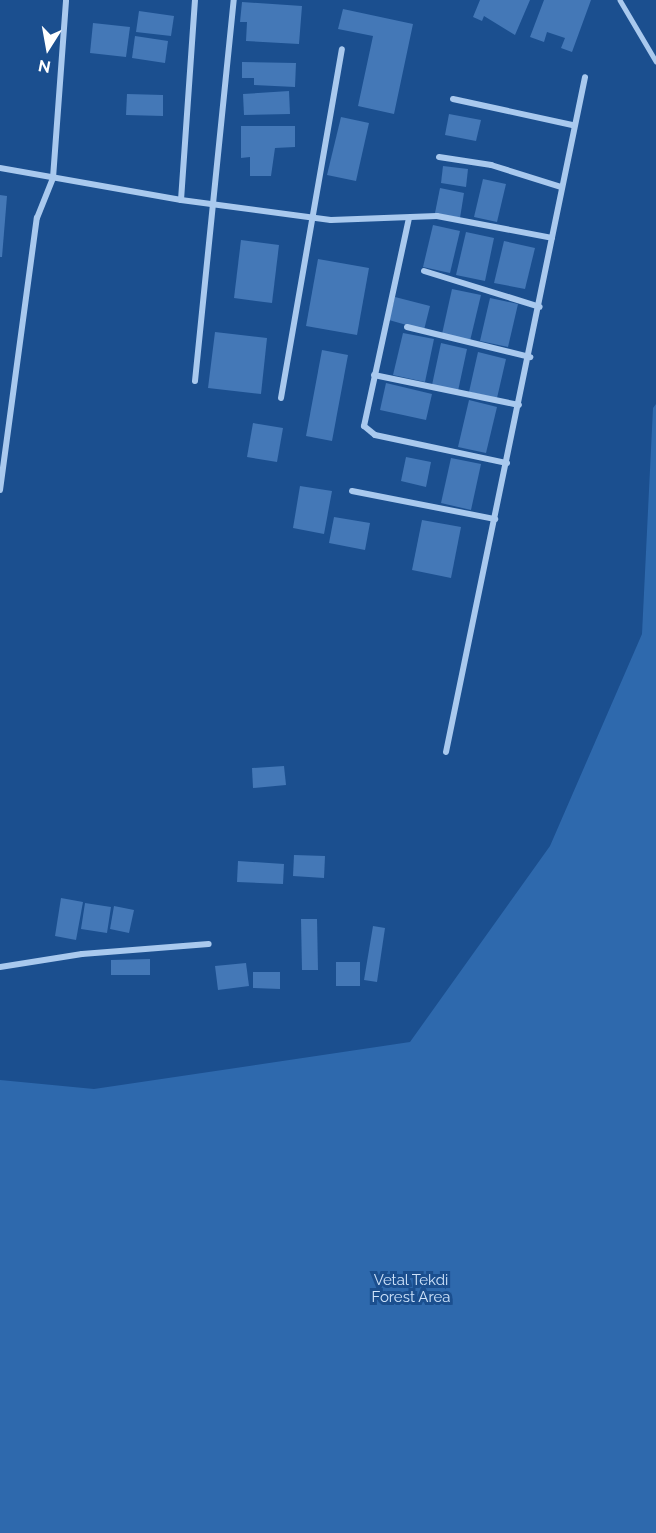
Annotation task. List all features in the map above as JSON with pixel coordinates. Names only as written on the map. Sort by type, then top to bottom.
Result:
[{"type":"street","points":[[0,490],[37,218],[53,178],[66,0]]},
{"type":"street","points":[[181,200],[195,0]]},
{"type":"street","points":[[195,381],[216,203],[234,0]]},
{"type":"street","points":[[281,398],[342,49]]},
{"type":"street","points":[[446,752],[530,357],[572,125],[585,77]]},
{"type":"street","points":[[453,99],[572,125]]},
{"type":"street","points":[[439,157],[491,165],[561,188]]},
{"type":"street","points":[[0,168],[181,200],[312,218],[437,216],[552,238]]},
{"type":"street","points":[[409,218],[364,420],[366,431],[507,463]]},
{"type":"street","points":[[423,272],[540,307]]},
{"type":"street","points":[[407,327],[530,357]]},
{"type":"street","points":[[374,375],[519,405]]},
{"type":"street","points":[[352,491],[495,519]]},
{"type":"street","points":[[0,967],[82,954],[209,944]]},
{"type":"lane","points":[[620,0],[656,61]]},
{"type":"green space","name":"Vetal Tekdi Forest Area","points":[[656,404],[656,1533],[0,1533],[0,1080],[94,1089],[410,1042],[550,846],[642,634],[653,408]]},
{"type":"building","points":[[480,0],[530,0],[515,35],[484,16],[482,21],[473,17]]},
{"type":"building","points":[[544,0],[591,0],[572,52],[561,48],[565,38],[547,32],[544,42],[530,37]]},
{"type":"building","points":[[242,2],[302,6],[299,44],[246,41],[247,22],[240,22]]},
{"type":"building","points":[[343,9],[413,24],[394,114],[358,106],[373,36],[338,29]]},
{"type":"building","points":[[139,11],[174,16],[171,36],[136,32]]},
{"type":"building","points":[[93,23],[130,27],[126,57],[90,53]]},
{"type":"building","points":[[135,36],[168,41],[165,63],[132,58]]},
{"type":"building","points":[[242,62],[296,63],[295,87],[254,85],[254,78],[242,78]]},
{"type":"building","points":[[289,91],[290,114],[244,115],[243,94]]},
{"type":"building","points":[[127,94],[163,95],[163,116],[126,115]]},
{"type":"building","points":[[449,114],[481,120],[476,141],[445,135]]},
{"type":"building","points":[[341,117],[369,123],[356,181],[327,175]]},
{"type":"building","points":[[241,126],[295,126],[295,147],[275,148],[271,176],[250,176],[250,157],[241,158]]},
{"type":"building","points":[[443,166],[468,169],[466,187],[441,183]]},
{"type":"building","points":[[483,179],[506,184],[497,222],[474,217]]},
{"type":"building","points":[[440,188],[464,193],[460,218],[435,213]]},
{"type":"building","points":[[0,195],[7,196],[2,257],[0,257]]},
{"type":"building","points":[[433,225],[460,231],[450,273],[423,267]]},
{"type":"building","points":[[466,232],[494,238],[485,281],[456,275]]},
{"type":"building","points":[[241,240],[279,245],[272,303],[234,298]]},
{"type":"building","points":[[504,241],[535,248],[525,289],[494,283]]},
{"type":"building","points":[[318,259],[369,268],[357,335],[306,326]]},
{"type":"building","points":[[452,289],[481,295],[470,341],[442,334]]},
{"type":"building","points":[[395,297],[430,306],[424,330],[389,320]]},
{"type":"building","points":[[490,298],[518,304],[508,347],[480,341]]},
{"type":"building","points":[[215,332],[267,338],[261,394],[208,388]]},
{"type":"building","points":[[403,333],[434,339],[425,382],[393,375]]},
{"type":"building","points":[[441,343],[467,349],[458,391],[432,385]]},
{"type":"building","points":[[322,350],[348,355],[332,441],[306,436]]},
{"type":"building","points":[[478,352],[506,359],[497,398],[469,392]]},
{"type":"building","points":[[386,383],[432,394],[426,420],[380,410]]},
{"type":"building","points":[[469,400],[497,407],[486,453],[458,447]]},
{"type":"building","points":[[253,423],[283,428],[277,462],[247,457]]},
{"type":"building","points":[[406,457],[431,462],[426,487],[401,481]]},
{"type":"building","points":[[451,458],[481,464],[471,510],[441,503]]},
{"type":"building","points":[[300,486],[332,491],[324,534],[293,528]]},
{"type":"building","points":[[334,517],[370,523],[365,550],[329,543]]},
{"type":"building","points":[[422,520],[461,527],[451,578],[412,570]]},
{"type":"building","points":[[284,766],[286,785],[253,788],[252,768]]},
{"type":"building","points":[[294,855],[325,856],[324,878],[293,876]]},
{"type":"building","points":[[238,861],[284,864],[283,884],[237,882]]},
{"type":"building","points":[[61,898],[83,902],[76,940],[55,936]]},
{"type":"building","points":[[85,903],[111,907],[107,933],[81,929]]},
{"type":"building","points":[[114,906],[134,910],[129,933],[110,929]]},
{"type":"building","points":[[301,919],[317,919],[318,970],[302,970]]},
{"type":"building","points":[[373,926],[385,928],[377,982],[364,980]]},
{"type":"building","points":[[150,959],[150,975],[111,975],[111,960]]},
{"type":"building","points":[[336,962],[360,962],[360,986],[336,986]]},
{"type":"building","points":[[246,963],[249,986],[218,990],[215,966]]},
{"type":"building","points":[[253,972],[280,972],[280,989],[253,988]]}]
